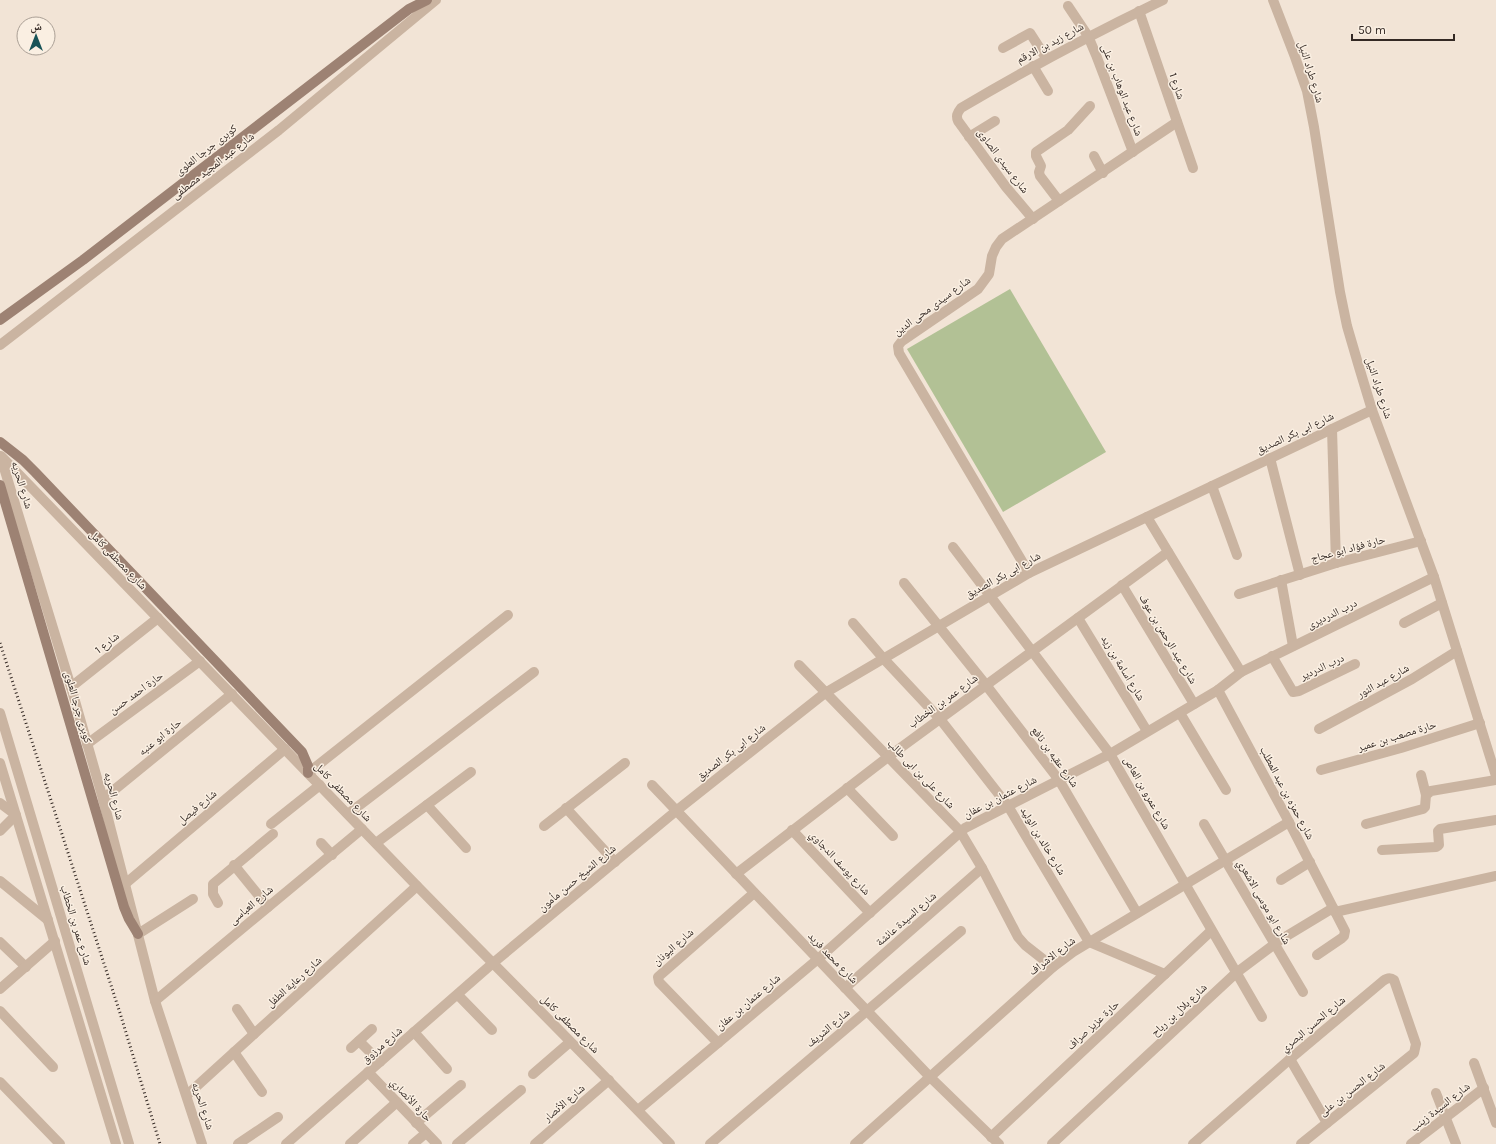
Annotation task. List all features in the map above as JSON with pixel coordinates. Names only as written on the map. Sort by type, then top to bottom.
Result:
[{"type":"street","name":"كوبرى جرجا العلوى","points":[[0,320],[83,260],[409,9],[427,0]]},
{"type":"street","name":"شارع عبد المجيد مصطفى","points":[[0,345],[279,130],[436,0]]},
{"type":"street","name":"شارع زيد بن الارقم","points":[[956,116],[957,112],[961,108],[1046,58],[1163,0]]},
{"type":"street","name":"شارع طراد النيل","points":[[1273,0],[1307,91],[1347,326],[1372,410],[1434,577],[1496,776]]},
{"type":"street","name":"شارع عبد الوهاب بن على","points":[[1068,6],[1088,36],[1133,152]]},
{"type":"street","name":"شارع 1","points":[[1139,12],[1193,168]]},
{"type":"street","points":[[1003,48],[1030,33],[1046,58]]},
{"type":"street","points":[[1032,66],[1048,91]]},
{"type":"street","points":[[1059,201],[1040,176],[1039,172],[1041,166],[1035,154],[1068,130],[1090,106]]},
{"type":"street","name":"شارع سيدى الصاوى","points":[[956,116],[969,137],[1006,187],[1033,219]]},
{"type":"street","points":[[969,137],[995,121]]},
{"type":"street","name":"شارع سيدى محى الدين","points":[[1029,573],[899,353],[898,346],[902,341],[978,289],[989,274],[992,256],[1002,239],[1103,173],[1177,122]]},
{"type":"street","points":[[1094,156],[1103,173]]},
{"type":"street","name":"شارع ابى بكر الصديق","points":[[676,811],[826,693],[1029,573],[1372,410]]},
{"type":"street","points":[[1332,429],[1336,564]]},
{"type":"street","points":[[0,442],[23,460],[35,472],[302,752],[306,759],[308,773]]},
{"type":"street","name":"شارع مصطفى كامل","points":[[0,455],[417,886],[609,1080],[670,1144]]},
{"type":"street","name":"شارع الحريه","points":[[0,455],[71,687],[103,799],[155,1001],[202,1144]]},
{"type":"street","points":[[1270,458],[1300,574]]},
{"type":"street","name":"كوبرى جرجا العلوى","points":[[0,485],[124,907],[138,934]]},
{"type":"street","points":[[1212,486],[1237,555]]},
{"type":"street","points":[[1147,517],[1241,672]]},
{"type":"street","name":"حارة فؤاد ابو عجاج","points":[[1239,594],[1300,574],[1421,541]]},
{"type":"street","name":"شارع عمرو بن العاص","points":[[954,547],[1110,754],[1262,1017]]},
{"type":"street","name":"شارع عمر بن الخطاب","points":[[736,874],[888,757],[1168,552]]},
{"type":"street","name":"درب الدرديرى","points":[[1241,672],[1434,577]]},
{"type":"street","points":[[1281,580],[1293,646]]},
{"type":"street","name":"شارع عقبه بن نافع","points":[[904,583],[986,685],[1059,780],[1137,912]]},
{"type":"street","name":"شارع عبد الرحمن بن عوف","points":[[1122,585],[1194,704]]},
{"type":"street","points":[[1404,623],[1442,603]]},
{"type":"street","points":[[308,773],[508,615]]},
{"type":"street","name":"شارع 1","points":[[71,687],[158,618]]},
{"type":"street","name":"شارع أسامة بن زيد","points":[[1078,618],[1148,732]]},
{"type":"street","name":"شارع خالد بن الوليد","points":[[853,623],[883,658],[940,719],[1008,806],[1089,942]]},
{"type":"street","name":"شارع عبد النور","points":[[1319,729],[1412,679],[1457,651]]},
{"type":"street","name":"درب الدردير","points":[[1272,656],[1293,692],[1299,691],[1354,664]]},
{"type":"street","name":"حارة احمد حسن","points":[[87,744],[200,661]]},
{"type":"street","name":"شارع على بن ابى طالب","points":[[799,665],[960,831],[982,868],[1018,937],[1053,967]]},
{"type":"street","points":[[348,814],[534,672]]},
{"type":"street","name":"شارع عثمان بن عفان","points":[[638,1110],[818,959],[960,831],[1110,754],[1218,690],[1241,672]]},
{"type":"street","name":"شارع حمزه بن عبد المطلب","points":[[1218,690],[1289,822],[1345,931],[1344,936],[1317,955]]},
{"type":"street","name":"حارة ابو عنبه","points":[[103,799],[232,694]]},
{"type":"street","name":"شارع عمر بن الخطاب","points":[[0,713],[129,1144]]},
{"type":"street","points":[[1180,713],[1226,790]]},
{"type":"street","name":"حارة مصعب بن عمير","points":[[1321,770],[1401,748],[1480,723]]},
{"type":"street","name":"شارع فيصل","points":[[125,884],[285,749]]},
{"type":"street","points":[[0,763],[116,1144]]},
{"type":"street","points":[[544,826],[625,763]]},
{"type":"street","points":[[376,843],[471,772]]},
{"type":"street","points":[[1366,824],[1423,810],[1425,807],[1426,795],[1421,775]]},
{"type":"street","points":[[1426,795],[1430,791],[1496,780]]},
{"type":"street","points":[[218,903],[213,894],[213,884],[320,785]]},
{"type":"street","name":"شارع محمد فريد","points":[[652,785],[930,1077],[999,1144]]},
{"type":"street","points":[[847,788],[893,836]]},
{"type":"street","points":[[0,803],[16,815]]},
{"type":"street","points":[[428,805],[466,848]]},
{"type":"street","points":[[566,808],[615,862]]},
{"type":"street","name":"شارع الشيخ حسن مأمون","points":[[493,964],[676,811]]},
{"type":"street","points":[[0,831],[16,815]]},
{"type":"street","points":[[1382,850],[1436,847],[1439,845],[1438,831],[1440,829],[1496,820]]},
{"type":"street","name":"شارع الاشراف","points":[[855,1144],[1053,967],[1073,952],[1137,912],[1289,822]]},
{"type":"street","name":"شارع ابو موسى الاشعري","points":[[1204,824],[1303,992]]},
{"type":"street","name":"شارع العباسى","points":[[155,1001],[362,829]]},
{"type":"street","name":"شارع يوسف الدجاوي","points":[[792,830],[870,912]]},
{"type":"street","points":[[321,843],[332,855]]},
{"type":"street","points":[[1281,880],[1310,862]]},
{"type":"street","points":[[234,865],[268,907]]},
{"type":"street","name":"شارع السيدة عائشة","points":[[845,988],[982,868]]},
{"type":"street","name":"شارع بلال بن رباح","points":[[1052,1144],[1236,973],[1274,943],[1334,910],[1496,876]]},
{"type":"street","points":[[0,881],[48,920]]},
{"type":"street","name":"شارع رعاية الطفل","points":[[187,1095],[417,886]]},
{"type":"street","name":"شارع اليونان","points":[[718,1043],[659,982],[658,977],[754,893]]},
{"type":"street","points":[[138,934],[193,899]]},
{"type":"street","name":"شارع الشريف","points":[[710,1144],[961,931]]},
{"type":"street","name":"حارة عزيز صراف","points":[[991,1137],[1212,931]]},
{"type":"street","points":[[0,989],[55,941]]},
{"type":"street","points":[[0,942],[26,967]]},
{"type":"street","points":[[1089,942],[1165,974]]},
{"type":"street","name":"شارع مرزوق","points":[[286,1144],[493,964]]},
{"type":"street","name":"شارع الحسن البصري","points":[[1193,1144],[1290,1059],[1387,979],[1391,978],[1396,982],[1416,1044],[1416,1050]]},
{"type":"street","points":[[458,995],[492,1030]]},
{"type":"street","points":[[237,1010],[254,1034]]},
{"type":"street","points":[[0,1011],[53,1067]]},
{"type":"street","points":[[351,1048],[372,1029]]},
{"type":"street","points":[[414,1032],[447,1069]]},
{"type":"street","points":[[359,1041],[380,1062]]},
{"type":"street","points":[[533,1074],[570,1042]]},
{"type":"street","name":"شارع الحسن بن على","points":[[1301,1144],[1412,1056],[1416,1050]]},
{"type":"street","points":[[234,1052],[262,1092]]},
{"type":"street","points":[[1290,1059],[1328,1123]]},
{"type":"street","points":[[1474,1063],[1496,1123]]},
{"type":"street","name":"حارة الأنصاري","points":[[368,1072],[437,1144]]},
{"type":"street","name":"شارع الأنصار","points":[[535,1144],[609,1080]]},
{"type":"street","points":[[0,1082],[60,1144]]},
{"type":"street","points":[[416,1123],[461,1085]]},
{"type":"street","name":"شارع السيدة زينب","points":[[1412,1144],[1484,1088]]},
{"type":"street","points":[[457,1144],[521,1090]]},
{"type":"street","points":[[1436,1093],[1456,1144]]},
{"type":"street","points":[[350,1144],[397,1102]]},
{"type":"street","points":[[238,1144],[278,1117]]},
{"type":"street","points":[[413,1144],[426,1133]]},
{"type":"green space","points":[[1010,289],[1106,452],[1003,512],[907,349]]},
{"type":"railway","points":[[0,643],[120,1013],[160,1144]]}]
